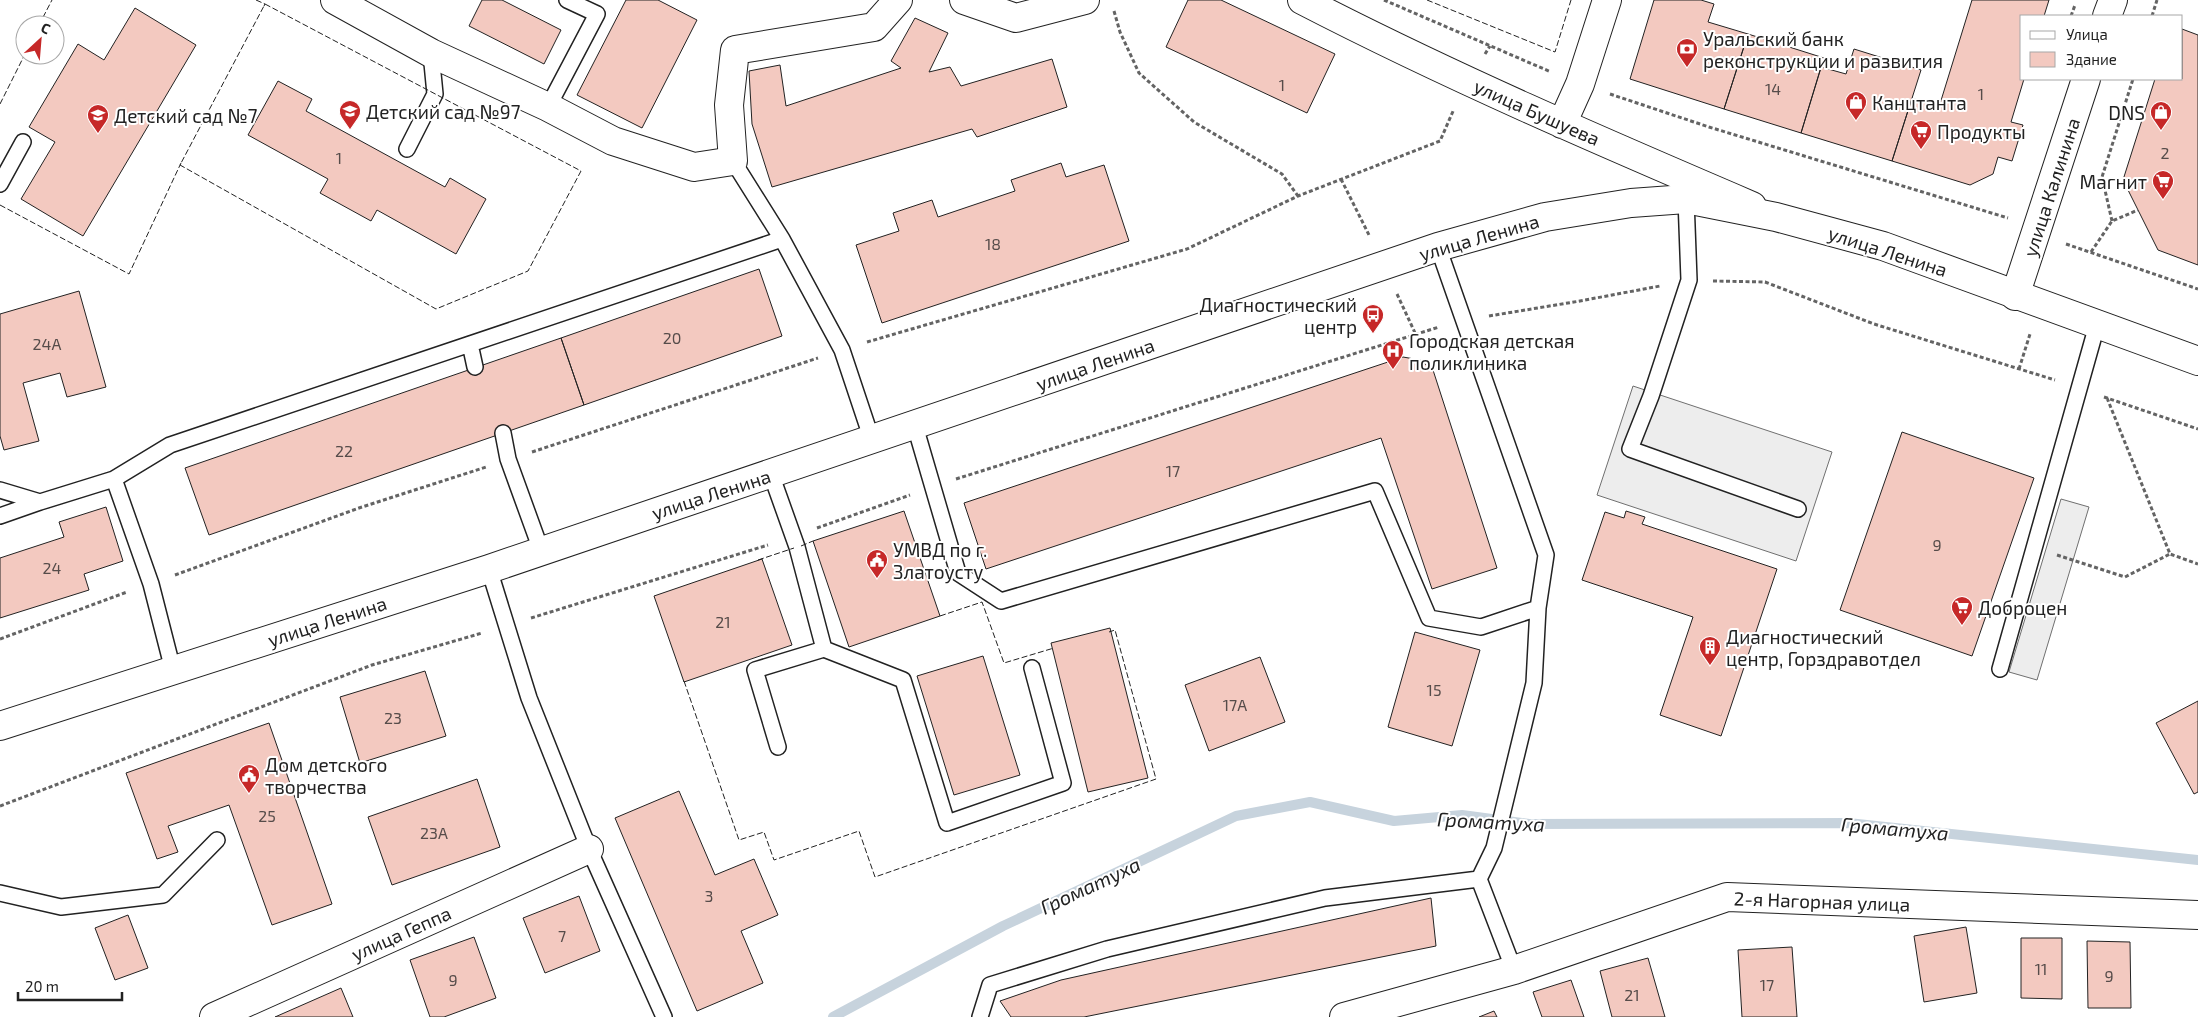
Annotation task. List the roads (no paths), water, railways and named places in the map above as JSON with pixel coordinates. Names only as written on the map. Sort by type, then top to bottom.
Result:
[{"type":"street","points":[[335,0],[431,53],[548,107],[613,140],[694,167],[733,161],[729,105],[735,50],[874,27],[898,0]]},
{"type":"street","points":[[964,0],[1016,18],[1085,0]]},
{"type":"street","name":"улица Бушуева","points":[[1302,0],[1466,81],[1776,217]]},
{"type":"street","points":[[1562,124],[1580,84],[1607,0]]},
{"type":"street","points":[[2107,15],[2113,0]]},
{"type":"street","name":"улица Калинина","points":[[2015,296],[2086,80]]},
{"type":"street","name":"улица Ленина","points":[[0,726],[489,569],[1438,247],[1545,218],[1631,203],[1686,199],[1776,217],[1883,246],[2015,296],[2198,361]]},
{"type":"street","name":"улица Геппа","points":[[214,1017],[589,849]]},
{"type":"street","name":"2-я Нагорная улица","points":[[1344,1017],[1514,970],[1727,897],[2198,915]]},
{"type":"lane","points":[[548,107],[597,14],[567,0]]},
{"type":"lane","points":[[407,149],[435,94],[431,53]]},
{"type":"lane","points":[[0,184],[23,142]]},
{"type":"lane","points":[[733,161],[782,239],[842,350],[872,440]]},
{"type":"lane","points":[[1686,199],[1689,280],[1651,396],[1630,449],[1798,509]]},
{"type":"lane","points":[[0,516],[114,479],[170,444],[782,239]]},
{"type":"lane","points":[[1438,247],[1546,555],[1538,608],[1534,683],[1494,848],[1479,879],[1514,970]]},
{"type":"lane","points":[[2000,669],[2097,325]]},
{"type":"lane","points":[[470,344],[474,368]]},
{"type":"lane","points":[[915,426],[958,573],[1001,601],[1375,491],[1429,618],[1481,627],[1538,608]]},
{"type":"lane","points":[[504,433],[508,459],[541,550]]},
{"type":"lane","points":[[771,474],[794,536],[824,649]]},
{"type":"lane","points":[[114,479],[151,584],[173,670]]},
{"type":"lane","points":[[0,490],[40,502]]},
{"type":"lane","points":[[489,569],[529,698],[589,849],[664,1017]]},
{"type":"lane","points":[[778,747],[755,670],[824,649],[904,680],[947,823],[1063,783],[1032,668]]},
{"type":"lane","points":[[0,893],[60,907],[163,895],[217,840]]},
{"type":"lane","points":[[980,1017],[990,985],[1107,949],[1325,898],[1479,879]]},
{"type":"waterway","name":"Громатуха","points":[[833,1017],[1003,926],[1236,816],[1310,802],[1394,821],[1462,815],[1529,824],[1848,823],[2198,860]]},
{"type":"place","name":"Уральский банк реконструкции и развития","points":[[1687,68]]},
{"type":"place","name":"Канцтанта","points":[[1856,121]]},
{"type":"place","name":"Детский сад №97","points":[[350,130]]},
{"type":"place","name":"DNS","points":[[2161,131]]},
{"type":"place","name":"Детский сад №7","points":[[98,134]]},
{"type":"place","name":"Продукты","points":[[1921,150]]},
{"type":"place","name":"Магнит","points":[[2163,200]]},
{"type":"place","name":"Диагностический центр","points":[[1373,334]]},
{"type":"place","name":"Городская детская поликлиника","points":[[1393,370]]},
{"type":"place","name":"УМВД по г. Златоусту","points":[[877,579]]},
{"type":"place","name":"Доброцен","points":[[1962,626]]},
{"type":"place","name":"Диагностический центр, Горздравотдел","points":[[1710,666]]},
{"type":"place","name":"Дом детского творчества","points":[[249,794]]}]
